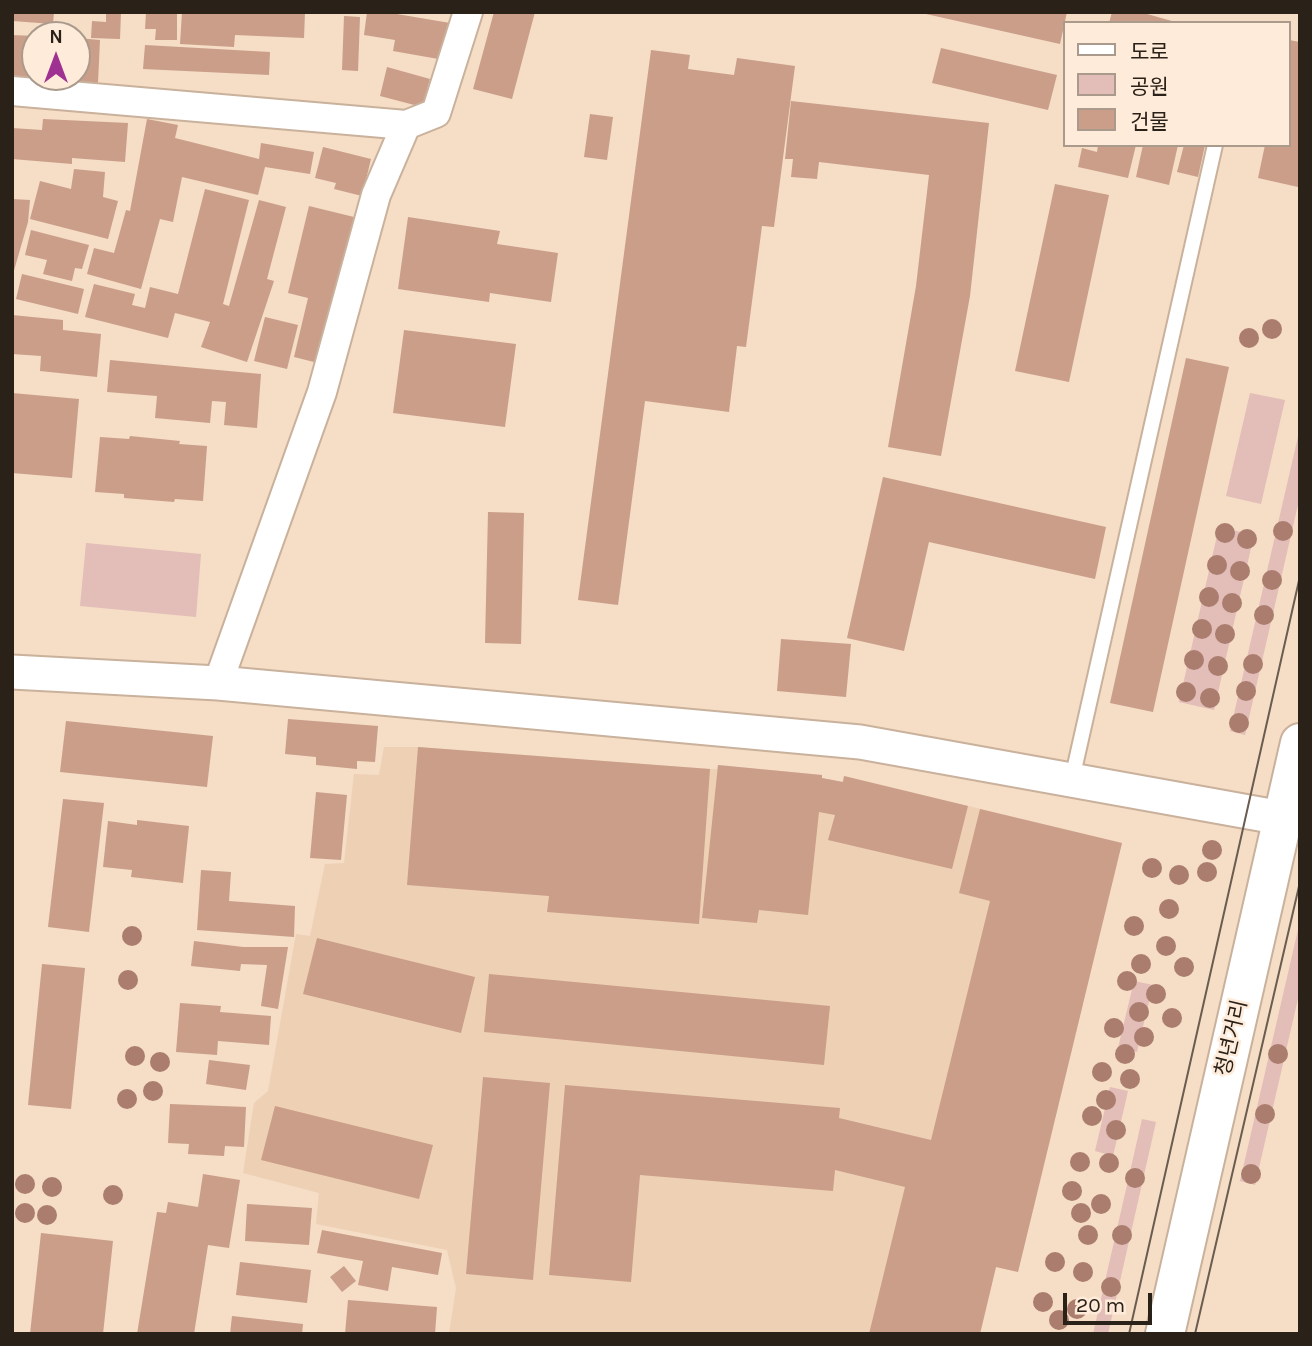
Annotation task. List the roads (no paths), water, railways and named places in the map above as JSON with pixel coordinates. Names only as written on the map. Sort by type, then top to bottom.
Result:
[{"type":"main road","name":"청년거리","points":[[1165,1334],[1300,743]]},
{"type":"street","points":[[12,91],[406,125],[436,113],[468,12]]},
{"type":"street","points":[[218,683],[321,392],[376,195],[406,125]]},
{"type":"street","points":[[12,672],[218,683],[860,742],[1282,818]]},
{"type":"lane","points":[[1072,779],[1215,147]]},
{"type":"tram line","points":[[1129,1334],[1300,576]]},
{"type":"tram line","points":[[1195,1334],[1300,882]]}]
